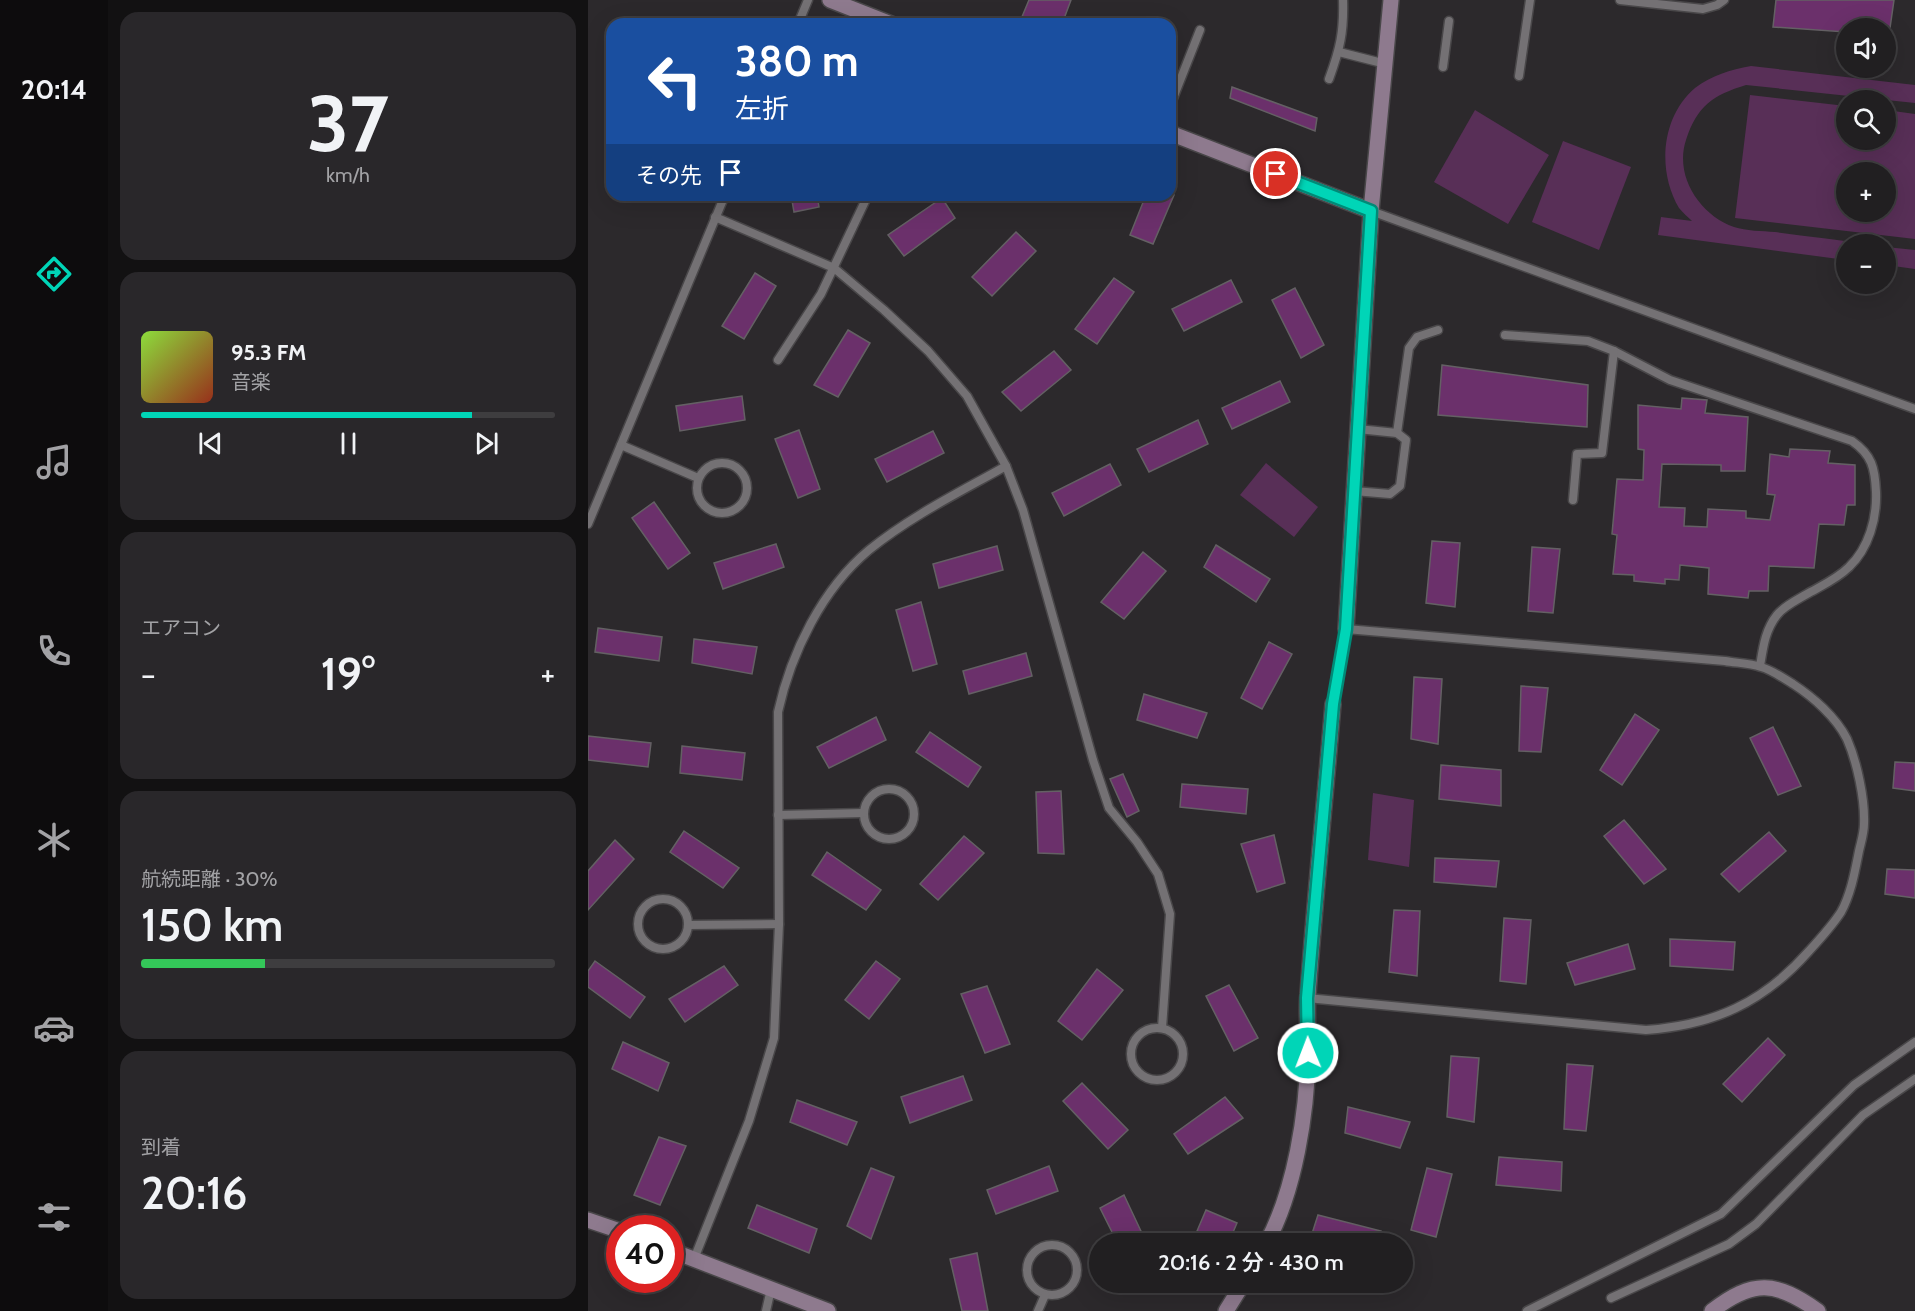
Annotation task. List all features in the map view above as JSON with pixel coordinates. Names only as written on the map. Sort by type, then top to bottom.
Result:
[{"type":"street","points":[[830,0],[876,18]]},
{"type":"street","points":[[1346,629],[1371,211],[1391,0]]},
{"type":"street","points":[[1176,135],[1371,211]]},
{"type":"street","points":[[1270,1233],[1289,1185],[1306,1097],[1307,998],[1333,704]]},
{"type":"street","points":[[588,1220],[606,1226]]},
{"type":"street","points":[[684,1255],[828,1311]]},
{"type":"street","points":[[1712,1311],[1730,1297],[1748,1289],[1767,1287],[1784,1291],[1818,1311]]},
{"type":"street","points":[[1226,1311],[1237,1293]]},
{"type":"lane","points":[[800,18],[808,0]]},
{"type":"lane","points":[[1329,79],[1339,52],[1344,26],[1343,0]]},
{"type":"lane","points":[[1519,76],[1530,0]]},
{"type":"lane","points":[[1620,0],[1703,9],[1717,5],[1724,0]]},
{"type":"lane","points":[[1443,67],[1449,21]]},
{"type":"lane","points":[[1176,91],[1200,30]]},
{"type":"lane","points":[[1339,52],[1386,64]]},
{"type":"lane","points":[[588,524],[723,201]]},
{"type":"lane","points":[[778,360],[821,294],[865,201]]},
{"type":"lane","points":[[1371,211],[1915,409]]},
{"type":"lane","points":[[716,218],[834,268],[884,310],[935,359],[967,396],[1006,466],[1023,510],[1090,749],[1109,808],[1137,842],[1158,874],[1170,914],[1162,1028]]},
{"type":"lane","points":[[1397,433],[1409,348],[1418,337],[1438,330]]},
{"type":"lane","points":[[1505,335],[1588,341],[1614,351],[1670,380],[1852,441],[1866,450],[1876,480],[1877,500],[1874,522],[1861,553],[1838,576],[1779,612],[1765,637],[1760,666]]},
{"type":"lane","points":[[1573,500],[1577,454],[1602,453],[1614,351]]},
{"type":"lane","points":[[1354,491],[1390,494],[1400,486],[1406,440],[1397,433],[1358,429]]},
{"type":"lane","points":[[621,445],[698,478]]},
{"type":"lane","points":[[725,463],[735,466],[747,483],[746,495],[739,507],[729,512],[720,514],[710,511],[698,498],[696,489],[698,478],[706,468],[716,464],[725,463]]},
{"type":"lane","points":[[694,1259],[749,1121],[774,1038],[778,924],[778,712],[783,689],[804,639],[832,591],[850,567],[890,534],[916,517],[1006,466]]},
{"type":"lane","points":[[1307,998],[1646,1030],[1672,1028],[1703,1021],[1732,1010],[1761,995],[1784,977],[1824,934],[1841,911],[1852,885],[1864,825],[1859,780],[1846,738],[1832,718],[1809,695],[1760,666],[1725,661],[1346,629],[1333,704]]},
{"type":"lane","points":[[884,789],[894,789],[904,793],[911,801],[914,811],[913,822],[909,830],[900,837],[890,840],[880,838],[869,831],[864,822],[863,813],[867,800],[873,793],[884,789]]},
{"type":"lane","points":[[778,815],[863,813]]},
{"type":"lane","points":[[661,899],[680,905],[686,914],[688,925],[685,936],[679,944],[670,948],[658,949],[650,946],[643,939],[638,925],[644,907],[661,899]]},
{"type":"lane","points":[[688,925],[778,924]]},
{"type":"lane","points":[[1162,1028],[1172,1032],[1179,1039],[1183,1049],[1183,1059],[1179,1068],[1170,1077],[1159,1080],[1148,1078],[1138,1072],[1131,1056],[1132,1045],[1138,1035],[1149,1029],[1162,1028]]},
{"type":"lane","points":[[1527,1311],[1721,1214],[1854,1085],[1915,1042]]},
{"type":"lane","points":[[1611,1298],[1730,1244],[1756,1224],[1863,1115],[1915,1080]]},
{"type":"lane","points":[[1053,1245],[1064,1248],[1073,1257],[1077,1275],[1066,1291],[1055,1295],[1045,1294],[1034,1288],[1027,1277],[1029,1259],[1034,1252],[1044,1246],[1053,1245]]},
{"type":"lane","points":[[766,1311],[771,1289]]},
{"type":"lane","points":[[1038,1311],[1045,1294]]},
{"type":"shaded area","points":[[1751,66],[1836,76],[1836,78],[1915,85],[1915,103],[1896,101],[1896,90],[1836,90],[1836,95],[1746,85],[1715,98],[1701,110],[1690,128],[1683,154],[1687,180],[1701,204],[1710,213],[1734,227],[1836,240],[1836,259],[1658,235],[1661,217],[1692,221],[1679,208],[1667,178],[1666,145],[1675,114],[1684,100],[1701,83],[1736,69]]},
{"type":"shaded area","points":[[1750,95],[1836,105],[1836,150],[1896,150],[1896,111],[1915,114],[1915,239],[1896,237],[1896,234],[1872,234],[1735,218]]},
{"type":"shaded area","points":[[1475,110],[1549,155],[1508,224],[1434,182]]},
{"type":"shaded area","points":[[1563,141],[1631,167],[1599,250],[1532,222]]},
{"type":"shaded area","points":[[1896,248],[1915,250],[1915,269],[1896,266]]},
{"type":"shaded area","points":[[1266,463],[1318,507],[1294,537],[1240,495]]},
{"type":"shaded area","points":[[1373,793],[1414,800],[1409,867],[1368,860]]},
{"type":"building","points":[[1029,0],[1071,0],[1064,18],[1022,18]]},
{"type":"building","points":[[1776,0],[1894,0],[1891,18],[1836,18],[1836,31],[1773,27]]},
{"type":"building","points":[[1232,87],[1317,118],[1315,131],[1230,98]]},
{"type":"building","points":[[792,201],[818,201],[819,207],[794,212]]},
{"type":"building","points":[[938,201],[944,201],[955,218],[904,256],[888,235]]},
{"type":"building","points":[[1144,201],[1171,201],[1153,244],[1130,235]]},
{"type":"building","points":[[1016,232],[1036,251],[992,296],[972,277]]},
{"type":"building","points":[[755,273],[776,286],[744,339],[722,326]]},
{"type":"building","points":[[1114,278],[1134,292],[1097,344],[1075,329]]},
{"type":"building","points":[[1231,280],[1242,302],[1184,331],[1172,309]]},
{"type":"building","points":[[1295,288],[1324,345],[1301,358],[1272,300]]},
{"type":"building","points":[[848,330],[870,343],[838,397],[814,385]]},
{"type":"building","points":[[1054,351],[1071,370],[1021,411],[1002,392]]},
{"type":"building","points":[[1442,365],[1588,385],[1587,427],[1438,415]]},
{"type":"building","points":[[1280,381],[1290,402],[1232,429],[1222,408]]},
{"type":"building","points":[[742,396],[745,420],[680,431],[676,406]]},
{"type":"building","points":[[1682,398],[1707,400],[1705,413],[1748,417],[1745,471],[1721,471],[1721,465],[1662,464],[1659,507],[1685,508],[1684,526],[1707,527],[1708,509],[1746,511],[1746,518],[1770,520],[1775,495],[1767,494],[1770,454],[1789,457],[1790,449],[1830,451],[1828,463],[1855,465],[1855,505],[1847,505],[1844,525],[1819,524],[1814,568],[1769,566],[1768,591],[1749,591],[1748,598],[1708,594],[1709,568],[1680,565],[1679,580],[1665,579],[1665,584],[1634,581],[1634,575],[1613,574],[1617,535],[1612,534],[1617,479],[1643,480],[1644,450],[1638,449],[1638,405],[1681,409]]},
{"type":"building","points":[[1198,420],[1208,444],[1149,472],[1137,449]]},
{"type":"building","points":[[799,430],[820,489],[798,498],[775,439]]},
{"type":"building","points":[[933,431],[944,453],[887,482],[875,459]]},
{"type":"building","points":[[1110,464],[1121,485],[1064,516],[1052,493]]},
{"type":"building","points":[[654,502],[690,553],[668,569],[632,518]]},
{"type":"building","points":[[1432,541],[1460,543],[1455,607],[1426,603]]},
{"type":"building","points":[[776,544],[784,567],[723,589],[714,563]]},
{"type":"building","points":[[1216,545],[1270,579],[1256,602],[1204,567]]},
{"type":"building","points":[[997,546],[1003,570],[939,588],[933,564]]},
{"type":"building","points":[[1532,547],[1560,549],[1553,613],[1528,611]]},
{"type":"building","points":[[1143,552],[1166,571],[1124,619],[1101,602]]},
{"type":"building","points":[[921,602],[937,664],[913,671],[896,610]]},
{"type":"building","points":[[598,628],[662,637],[659,661],[595,652]]},
{"type":"building","points":[[694,639],[757,647],[752,674],[692,663]]},
{"type":"building","points":[[1269,642],[1292,654],[1262,709],[1241,698]]},
{"type":"building","points":[[1026,653],[1032,676],[969,694],[963,671]]},
{"type":"building","points":[[1414,677],[1442,679],[1438,744],[1411,739]]},
{"type":"building","points":[[1521,686],[1548,688],[1541,752],[1519,751]]},
{"type":"building","points":[[1144,694],[1207,713],[1197,738],[1137,720]]},
{"type":"building","points":[[1635,714],[1659,730],[1622,785],[1600,770]]},
{"type":"building","points":[[876,717],[886,740],[829,768],[817,747]]},
{"type":"building","points":[[1773,727],[1801,786],[1778,795],[1750,738]]},
{"type":"building","points":[[930,732],[981,767],[968,787],[916,752]]},
{"type":"building","points":[[588,736],[651,743],[648,767],[588,760]]},
{"type":"building","points":[[682,746],[745,753],[742,780],[680,773]]},
{"type":"building","points":[[1895,762],[1915,763],[1915,791],[1893,788]]},
{"type":"building","points":[[1441,765],[1501,770],[1501,806],[1439,799]]},
{"type":"building","points":[[1123,774],[1139,811],[1127,817],[1110,779]]},
{"type":"building","points":[[1182,784],[1248,789],[1246,814],[1180,807]]},
{"type":"building","points":[[1061,791],[1064,854],[1038,853],[1036,792]]},
{"type":"building","points":[[1624,820],[1666,869],[1644,884],[1604,836]]},
{"type":"building","points":[[684,831],[739,868],[723,888],[670,852]]},
{"type":"building","points":[[1769,832],[1786,851],[1739,892],[1721,874]]},
{"type":"building","points":[[1274,835],[1285,883],[1257,892],[1241,844]]},
{"type":"building","points":[[964,836],[984,853],[938,900],[920,884]]},
{"type":"building","points":[[615,840],[634,859],[588,910],[588,871]]},
{"type":"building","points":[[827,852],[881,890],[866,910],[812,875]]},
{"type":"building","points":[[1435,858],[1499,861],[1496,887],[1434,882]]},
{"type":"building","points":[[1887,869],[1915,870],[1915,898],[1885,894]]},
{"type":"building","points":[[1394,910],[1420,911],[1417,976],[1389,972]]},
{"type":"building","points":[[1504,918],[1531,920],[1526,984],[1500,981]]},
{"type":"building","points":[[1670,939],[1735,942],[1733,970],[1670,966]]},
{"type":"building","points":[[1628,944],[1635,969],[1575,985],[1567,963]]},
{"type":"building","points":[[595,961],[645,997],[630,1018],[588,987],[588,971]]},
{"type":"building","points":[[876,961],[900,979],[869,1019],[845,1000]]},
{"type":"building","points":[[724,966],[738,985],[685,1022],[669,999]]},
{"type":"building","points":[[1097,969],[1123,990],[1082,1040],[1058,1021]]},
{"type":"building","points":[[1229,985],[1258,1038],[1234,1051],[1206,996]]},
{"type":"building","points":[[987,986],[1010,1044],[985,1053],[961,994]]},
{"type":"building","points":[[1768,1038],[1785,1055],[1742,1102],[1723,1084]]},
{"type":"building","points":[[623,1042],[669,1063],[658,1091],[612,1069]]},
{"type":"building","points":[[1451,1056],[1479,1058],[1474,1122],[1447,1117]]},
{"type":"building","points":[[1567,1064],[1593,1066],[1586,1131],[1564,1129]]},
{"type":"building","points":[[963,1076],[972,1100],[910,1123],[901,1097]]},
{"type":"building","points":[[1082,1083],[1128,1130],[1108,1149],[1063,1101]]},
{"type":"building","points":[[1225,1097],[1243,1118],[1188,1154],[1174,1134]]},
{"type":"building","points":[[797,1100],[857,1122],[847,1145],[790,1122]]},
{"type":"building","points":[[1348,1107],[1410,1122],[1400,1148],[1345,1133]]},
{"type":"building","points":[[659,1137],[686,1146],[660,1205],[634,1195]]},
{"type":"building","points":[[1499,1157],[1562,1162],[1561,1191],[1496,1185]]},
{"type":"building","points":[[1049,1166],[1058,1191],[996,1214],[987,1190]]},
{"type":"building","points":[[871,1168],[894,1177],[871,1239],[847,1226]]},
{"type":"building","points":[[1427,1168],[1452,1174],[1436,1237],[1411,1230]]},
{"type":"building","points":[[1124,1195],[1142,1233],[1112,1233],[1100,1208]]},
{"type":"building","points":[[757,1205],[817,1229],[809,1253],[748,1228]]},
{"type":"building","points":[[1206,1210],[1237,1223],[1233,1233],[1197,1231]]},
{"type":"building","points":[[1318,1215],[1381,1231],[1381,1233],[1312,1233]]},
{"type":"building","points":[[977,1253],[988,1311],[962,1311],[950,1259]]},
{"type":"route","points":[[1276,174],[1371,211],[1346,629],[1333,704],[1307,998],[1308,1053]]}]
